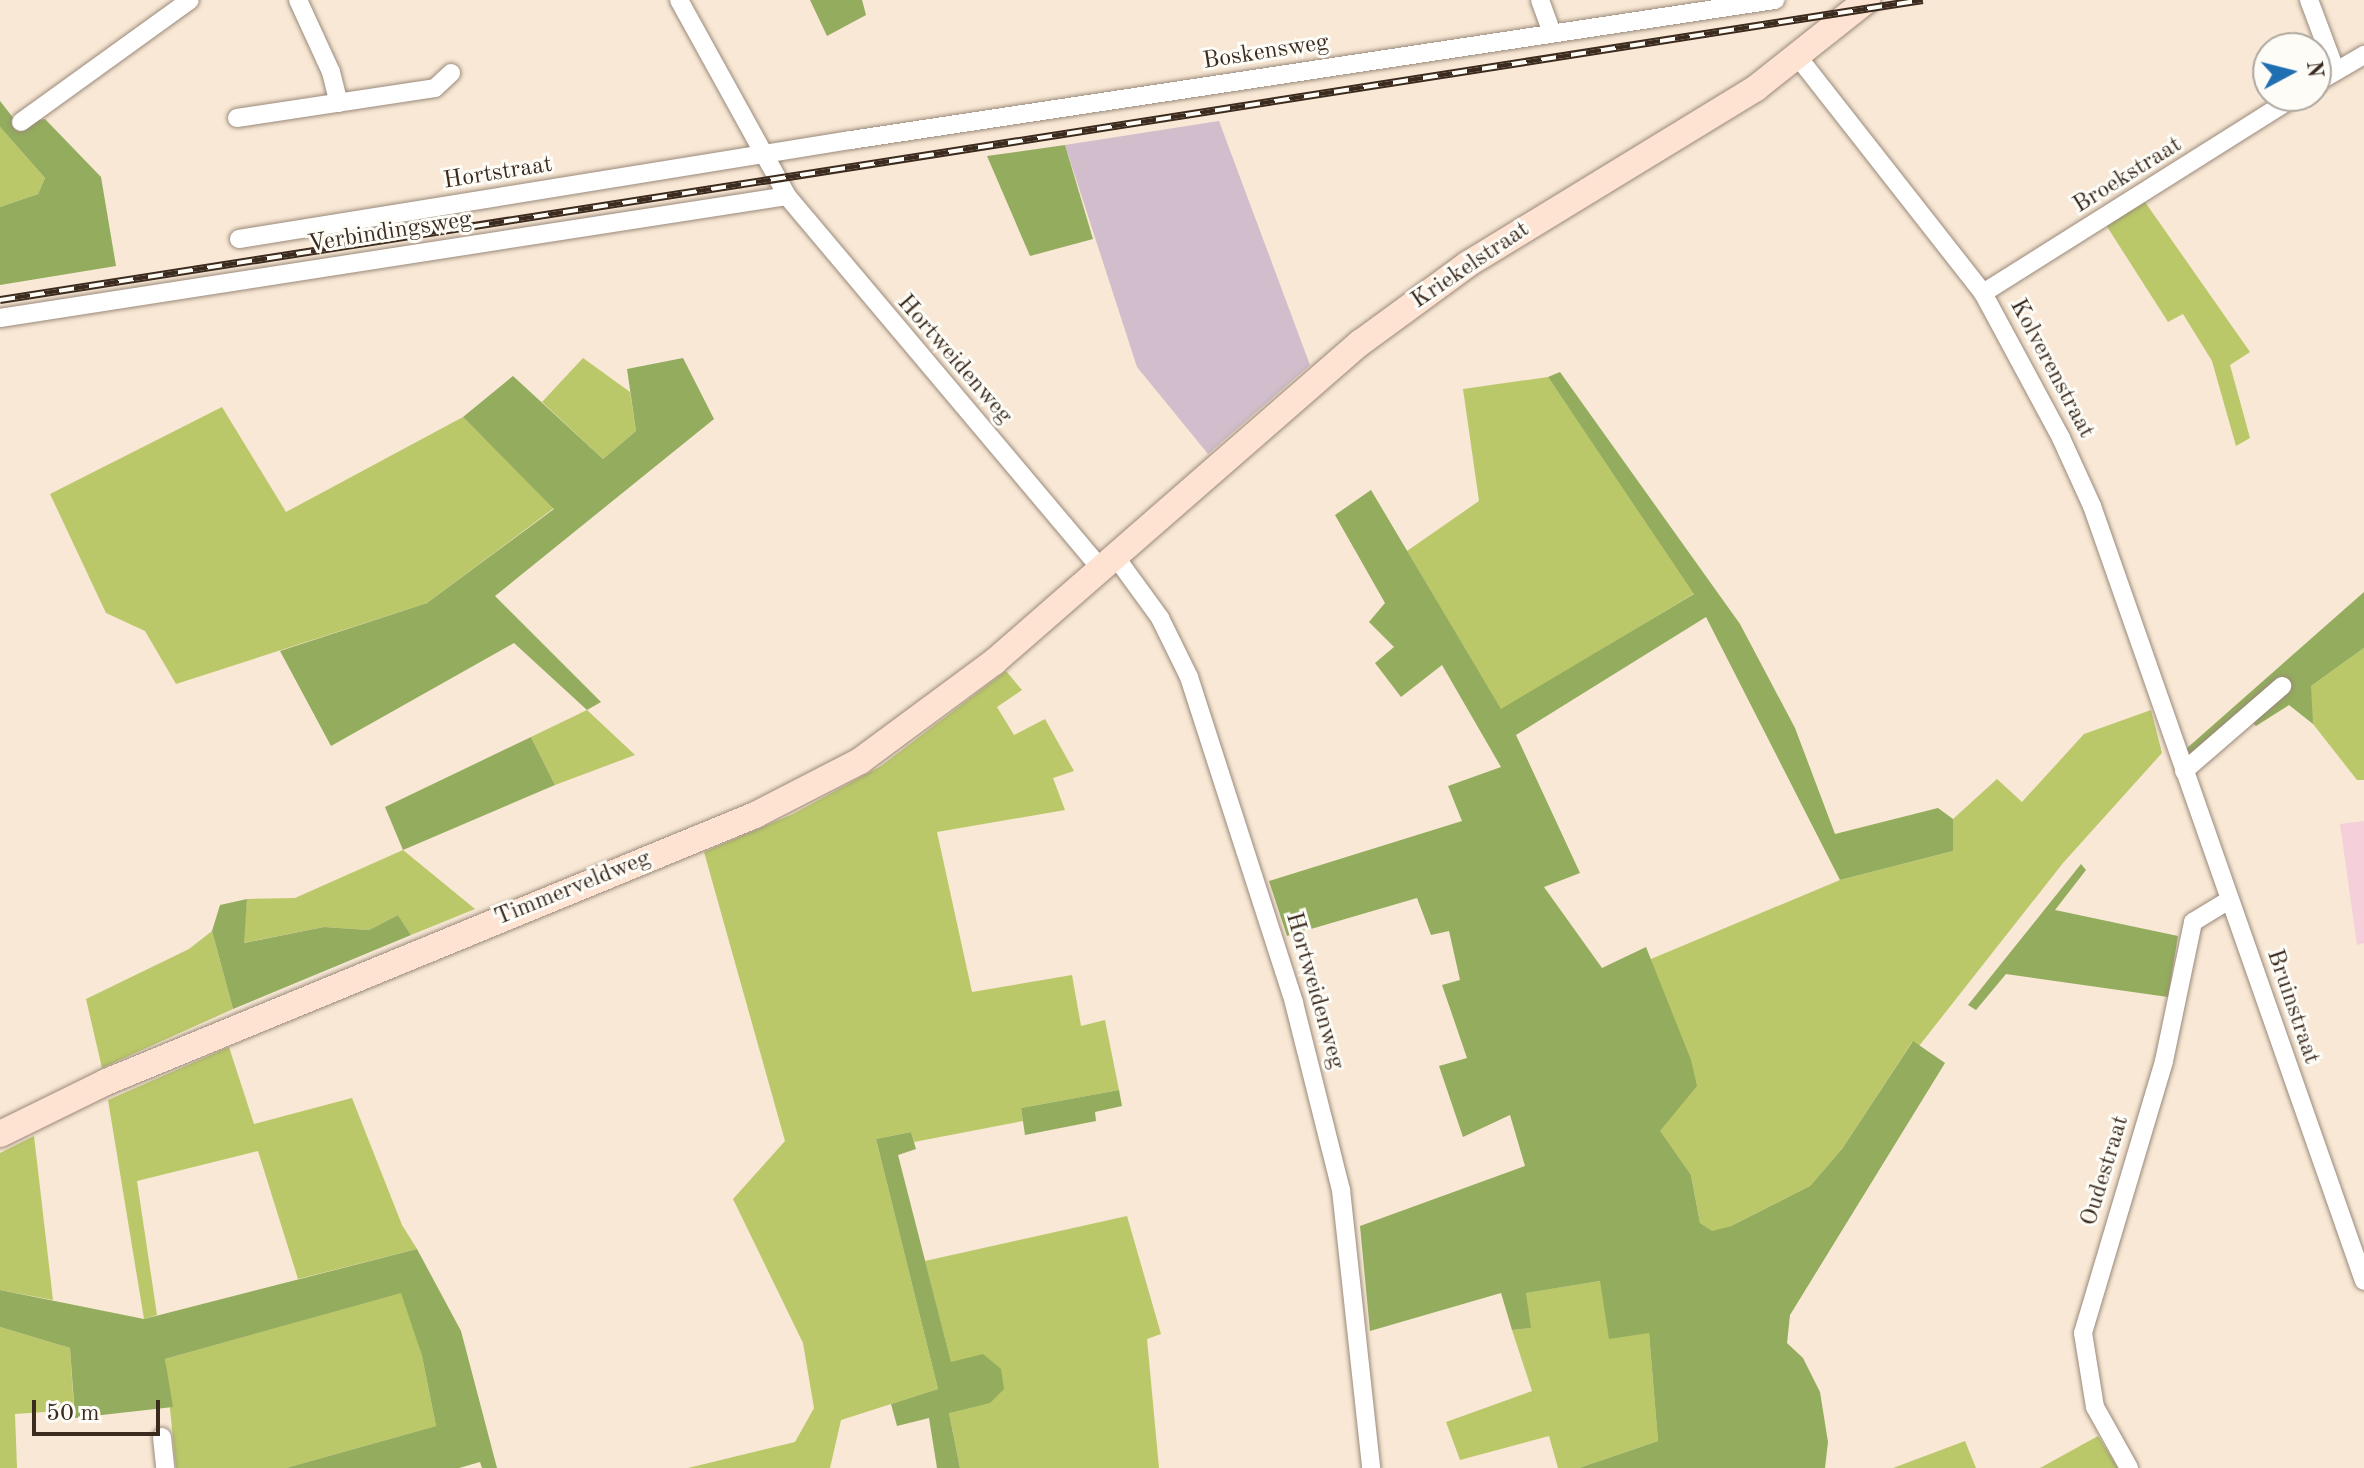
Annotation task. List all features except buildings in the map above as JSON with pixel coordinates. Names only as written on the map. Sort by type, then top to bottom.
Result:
[{"type":"street","points":[[21,122],[190,0]]},
{"type":"street","points":[[298,0],[331,72],[339,103]]},
{"type":"street","points":[[679,0],[764,156]]},
{"type":"street","points":[[1540,0],[1551,31]]},
{"type":"street","name":"Boskensweg","points":[[764,156],[1551,31],[1775,0]]},
{"type":"street","name":"Kriekelstraat","points":[[1108,562],[1409,306],[1468,264],[1708,120],[1798,57],[1867,0]]},
{"type":"street","points":[[2309,0],[2335,69]]},
{"type":"street","points":[[2332,71],[2364,55]]},
{"type":"street","name":"Kolverenstraat","points":[[1798,57],[1983,293],[2023,362],[2092,506],[2177,749]]},
{"type":"street","points":[[237,118],[435,88],[451,73]]},
{"type":"street","name":"Broekstraat","points":[[1983,293],[2271,112]]},
{"type":"street","points":[[495,190],[736,151],[753,138]]},
{"type":"street","name":"Hortweidenweg","points":[[764,156],[787,196],[1108,562],[1154,608],[1189,677],[1294,1003],[1341,1190],[1371,1468]]},
{"type":"street","name":"Hortstraat","points":[[239,239],[764,156]]},
{"type":"street","name":"Verbindingsweg","points":[[0,318],[787,196]]},
{"type":"street","name":"Timmerveldweg","points":[[0,1134],[106,1082],[820,783],[925,717],[1108,562]]},
{"type":"street","points":[[2184,771],[2282,686]]},
{"type":"street","name":"Bruinstraat","points":[[2177,749],[2364,1281]]},
{"type":"street","name":"Oudestraat","points":[[2129,1468],[2095,1407],[2083,1333],[2164,1061],[2193,922],[2229,900]]},
{"type":"street","points":[[162,1437],[165,1468]]},
{"type":"shaded area","points":[[1219,121],[1310,365],[1208,454],[1137,367],[1065,145]]},
{"type":"shaded area","points":[[2364,821],[2364,943],[2357,945],[2340,824]]},
{"type":"green space","points":[[810,0],[862,0],[866,15],[827,36]]},
{"type":"green space","points":[[0,101],[18,124],[45,119],[101,177],[116,266],[0,285],[0,207],[38,194],[45,178],[0,127]]},
{"type":"green space","points":[[0,127],[45,178],[38,194],[0,207]]},
{"type":"green space","points":[[1065,145],[1093,239],[1030,256],[987,156]]},
{"type":"green space","points":[[2145,202],[2250,352],[2230,365],[2250,438],[2236,446],[2212,361],[2183,314],[2168,322],[2106,225]]},
{"type":"green space","points":[[583,358],[630,392],[636,431],[603,459],[542,402]]},
{"type":"green space","points":[[683,358],[714,419],[495,596],[601,702],[587,710],[514,643],[331,746],[280,651],[427,603],[554,509],[463,417],[513,376],[603,459],[636,431],[627,369]]},
{"type":"green space","points":[[1560,372],[1740,624],[1795,728],[1835,834],[1938,808],[1953,819],[1953,851],[1840,880],[1706,617],[1516,735],[1580,873],[1544,887],[1602,968],[1646,947],[1691,1060],[1697,1086],[1660,1131],[1691,1175],[1700,1223],[1712,1231],[1731,1226],[1810,1186],[1842,1149],[1913,1041],[1945,1063],[1790,1315],[1787,1343],[1803,1358],[1820,1392],[1828,1442],[1825,1468],[1579,1468],[1658,1441],[1649,1333],[1609,1339],[1600,1281],[1526,1293],[1531,1328],[1512,1330],[1501,1293],[1370,1331],[1360,1226],[1525,1166],[1510,1115],[1463,1137],[1439,1066],[1467,1058],[1442,985],[1460,980],[1449,931],[1431,935],[1417,898],[1287,936],[1269,881],[1462,821],[1448,786],[1501,767],[1442,665],[1401,697],[1375,663],[1394,647],[1369,622],[1385,603],[1335,515],[1371,490],[1501,709],[1694,594],[1548,377]]},
{"type":"green space","points":[[1548,377],[1695,593],[1501,710],[1407,551],[1479,501],[1463,389]]},
{"type":"green space","points":[[222,407],[286,512],[463,417],[554,508],[427,603],[176,684],[145,631],[106,613],[50,494]]},
{"type":"green space","points":[[2364,592],[2364,648],[2311,686],[2313,724],[2289,705],[2256,726],[2242,712],[2192,755],[2186,749]]},
{"type":"green space","points":[[2364,648],[2364,780],[2357,780],[2313,724],[2308,707],[2311,686]]},
{"type":"green space","points":[[1006,671],[1022,690],[997,707],[1014,735],[1045,719],[1074,771],[1053,778],[1065,810],[937,832],[972,992],[1072,975],[1081,1026],[1105,1020],[1119,1090],[1021,1108],[1023,1121],[914,1142],[911,1132],[876,1139],[938,1389],[841,1420],[830,1468],[688,1468],[795,1442],[814,1408],[803,1343],[733,1199],[785,1141],[704,852],[793,814],[881,766]]},
{"type":"green space","points":[[587,710],[635,755],[555,785],[531,737]]},
{"type":"green space","points":[[2151,710],[2162,753],[2063,863],[1919,1046],[1912,1042],[1842,1149],[1810,1186],[1731,1226],[1712,1232],[1700,1223],[1691,1175],[1659,1131],[1651,959],[1840,880],[1953,851],[1953,819],[1997,779],[2022,802],[2084,734]]},
{"type":"green space","points":[[531,737],[555,785],[403,850],[385,807]]},
{"type":"green space","points":[[403,850],[475,909],[411,935],[398,915],[369,930],[324,927],[243,943],[247,899],[295,898]]},
{"type":"green space","points":[[2081,864],[2086,870],[2055,910],[2178,936],[2168,997],[2006,974],[1976,1010],[1968,1005]]},
{"type":"green space","points":[[247,899],[244,943],[324,927],[369,930],[398,915],[411,935],[233,1009],[212,931],[220,905]]},
{"type":"green space","points":[[212,931],[233,1009],[102,1068],[86,999],[189,949]]},
{"type":"green space","points":[[229,1047],[254,1124],[352,1098],[402,1225],[417,1249],[298,1279],[258,1151],[137,1181],[157,1315],[144,1319],[108,1100]]},
{"type":"green space","points":[[1119,1090],[1122,1106],[1095,1112],[1096,1121],[1025,1135],[1021,1108]]},
{"type":"green space","points":[[911,1132],[916,1149],[898,1155],[951,1362],[983,1354],[1001,1369],[1004,1389],[990,1403],[949,1413],[960,1468],[937,1468],[929,1418],[897,1426],[891,1404],[938,1389],[876,1139]]},
{"type":"green space","points":[[34,1136],[53,1300],[0,1290],[0,1153]]},
{"type":"green space","points":[[1127,1216],[1161,1334],[1147,1339],[1159,1468],[960,1468],[949,1413],[951,1363],[925,1261]]},
{"type":"green space","points":[[417,1249],[461,1331],[497,1468],[482,1468],[480,1462],[459,1468],[286,1468],[436,1426],[422,1356],[401,1293],[165,1359],[173,1407],[75,1418],[70,1348],[0,1327],[0,1290],[144,1319]]},
{"type":"green space","points":[[1600,1281],[1649,1333],[1658,1441],[1579,1468],[1558,1468],[1549,1436],[1460,1460],[1446,1422],[1532,1391],[1512,1330],[1530,1328],[1525,1293]]},
{"type":"green space","points":[[402,1292],[422,1356],[436,1426],[286,1468],[176,1468],[165,1359]]},
{"type":"green space","points":[[0,1327],[70,1348],[74,1410],[15,1414],[17,1468],[0,1468]]},
{"type":"green space","points":[[2098,1436],[2118,1468],[2040,1468]]},
{"type":"green space","points":[[1965,1441],[1976,1468],[1893,1468]]},
{"type":"railway","points":[[0,300],[1923,0]]}]
